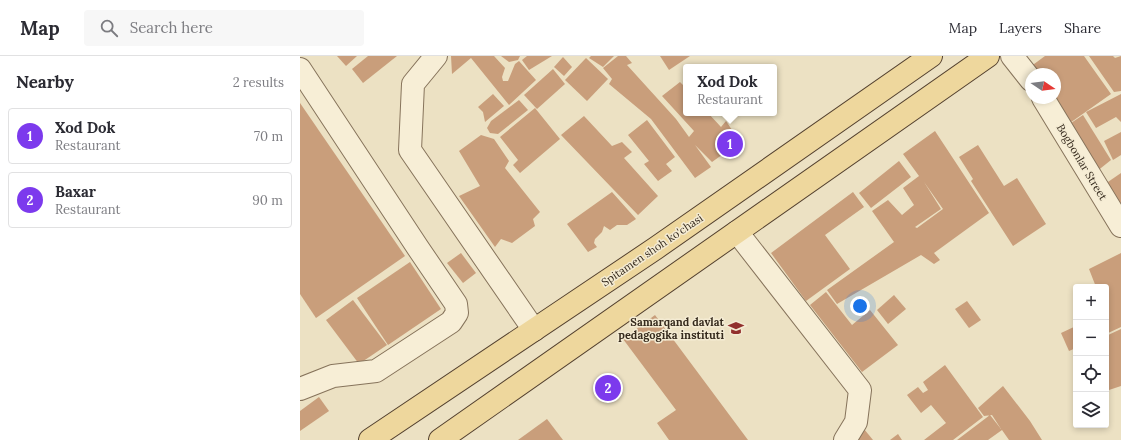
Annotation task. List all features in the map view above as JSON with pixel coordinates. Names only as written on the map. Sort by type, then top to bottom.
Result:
[{"type":"main road","name":"Spitamen shoh ko'chasi","points":[[370,440],[656,248],[931,56]]},
{"type":"main road","points":[[440,440],[988,56]]},
{"type":"lane","points":[[436,56],[413,84],[410,150],[534,330]]},
{"type":"lane","points":[[1012,56],[1025,72]]},
{"type":"lane","points":[[300,69],[456,304],[457,313],[451,322],[376,371],[333,376],[300,388]]},
{"type":"lane","name":"Bogbonlar Street","points":[[1047,104],[1121,226]]},
{"type":"lane","points":[[737,232],[860,390],[856,422],[845,440]]},
{"type":"building","points":[[337,56],[357,56],[346,66]]},
{"type":"building","points":[[368,56],[397,56],[363,83],[352,69]]},
{"type":"building","points":[[451,56],[494,56],[505,68],[502,77],[503,81],[508,81],[515,64],[519,61],[536,80],[509,105],[471,58],[452,74]]},
{"type":"building","points":[[501,56],[520,56],[518,60],[509,62]]},
{"type":"building","points":[[527,56],[552,56],[529,70],[522,60]]},
{"type":"building","points":[[591,56],[614,56],[603,67],[589,58]]},
{"type":"building","points":[[618,56],[626,56],[632,63],[627,65],[676,119],[689,137],[694,131],[662,96],[680,82],[683,85],[683,116],[711,116],[721,127],[726,121],[740,142],[712,162],[695,145],[711,167],[695,178],[651,119],[609,84],[612,79],[603,68]]},
{"type":"building","points":[[660,56],[690,56],[669,70]]},
{"type":"building","points":[[1045,56],[1084,56],[1111,94],[1067,125],[1058,104],[1061,104],[1061,68],[1030,67]]},
{"type":"building","points":[[1089,56],[1113,56],[1115,58],[1121,56],[1121,91],[1114,92]]},
{"type":"building","points":[[563,57],[572,67],[564,76],[554,67]]},
{"type":"building","points":[[586,58],[608,79],[587,101],[565,80]]},
{"type":"building","points":[[553,69],[565,84],[537,109],[524,95]]},
{"type":"building","points":[[493,94],[504,106],[485,122],[483,112],[478,107]]},
{"type":"building","points":[[1121,94],[1121,122],[1116,117],[1096,128],[1086,112]]},
{"type":"building","points":[[519,100],[528,110],[498,134],[490,133],[487,128],[491,121]]},
{"type":"building","points":[[300,103],[405,256],[316,318],[300,294]]},
{"type":"building","points":[[535,108],[560,139],[520,173],[513,165],[518,160],[500,137]]},
{"type":"building","points":[[1083,115],[1111,160],[1096,172],[1068,125]]},
{"type":"building","points":[[584,116],[612,146],[622,142],[632,152],[624,158],[658,196],[638,215],[561,135]]},
{"type":"building","points":[[647,120],[675,157],[666,164],[672,171],[658,181],[644,164],[649,161],[628,135]]},
{"type":"building","points":[[935,131],[989,213],[934,253],[940,260],[934,264],[921,255],[837,304],[827,290],[894,242],[872,211],[888,200],[902,215],[914,205],[903,188],[919,176],[903,154]],"holes":[[[924,182],[943,209],[917,228],[915,227],[941,209]]]},
{"type":"building","points":[[1121,132],[1121,155],[1113,160],[1104,141]]},
{"type":"building","points":[[481,135],[494,139],[509,161],[505,168],[540,212],[533,219],[535,226],[512,243],[501,239],[495,247],[459,196],[480,186],[459,151]]},
{"type":"building","points":[[978,145],[1004,186],[1017,178],[1046,224],[1013,246],[971,181],[973,179],[959,157]]},
{"type":"building","points":[[899,161],[911,177],[871,208],[859,193]]},
{"type":"building","points":[[1121,173],[1121,204],[1105,184]]},
{"type":"building","points":[[612,192],[636,219],[627,225],[617,225],[610,230],[604,226],[602,232],[595,239],[594,243],[597,247],[588,252],[567,224]]},
{"type":"building","points":[[853,192],[864,207],[825,235],[850,269],[806,301],[771,253]]},
{"type":"building","points":[[461,253],[476,273],[463,283],[447,263]]},
{"type":"building","points":[[1121,253],[1121,327],[1109,333],[1109,284],[1095,284],[1089,269]]},
{"type":"building","points":[[410,262],[441,309],[388,345],[357,298]]},
{"type":"building","points":[[826,292],[852,325],[870,310],[898,345],[862,372],[810,305]]},
{"type":"building","points":[[894,295],[906,309],[888,324],[877,310]]},
{"type":"building","points":[[353,300],[387,345],[359,364],[326,320]]},
{"type":"building","points":[[967,301],[981,320],[969,328],[955,309]]},
{"type":"building","points":[[655,315],[748,440],[669,440],[657,423],[676,410],[623,339]]},
{"type":"building","points":[[1073,327],[1073,349],[1069,351],[1061,333]]},
{"type":"building","points":[[1121,329],[1121,386],[1109,390],[1109,356],[1109,335]]},
{"type":"building","points":[[945,365],[983,417],[953,440],[924,440],[946,423],[931,405],[921,413],[907,395],[918,387],[923,393],[928,390],[923,382]]},
{"type":"building","points":[[1003,386],[1030,421],[1042,440],[1009,440],[1002,430],[988,440],[957,440],[990,415],[984,416],[978,408]],"holes":[[[990,415],[992,415],[1001,429]]]},
{"type":"building","points":[[319,397],[329,411],[300,431],[300,411]]},
{"type":"building","points":[[547,419],[563,440],[518,440]]},
{"type":"building","points":[[864,429],[873,440],[850,440]]},
{"type":"building","points":[[898,434],[902,440],[890,440]]},
{"type":"place","name":"Xod Dok","points":[[730,144]]},
{"type":"place","name":"Samarqand davlat pedagogika instituti","points":[[736,328]]},
{"type":"place","name":"Baxar","points":[[608,388]]}]
